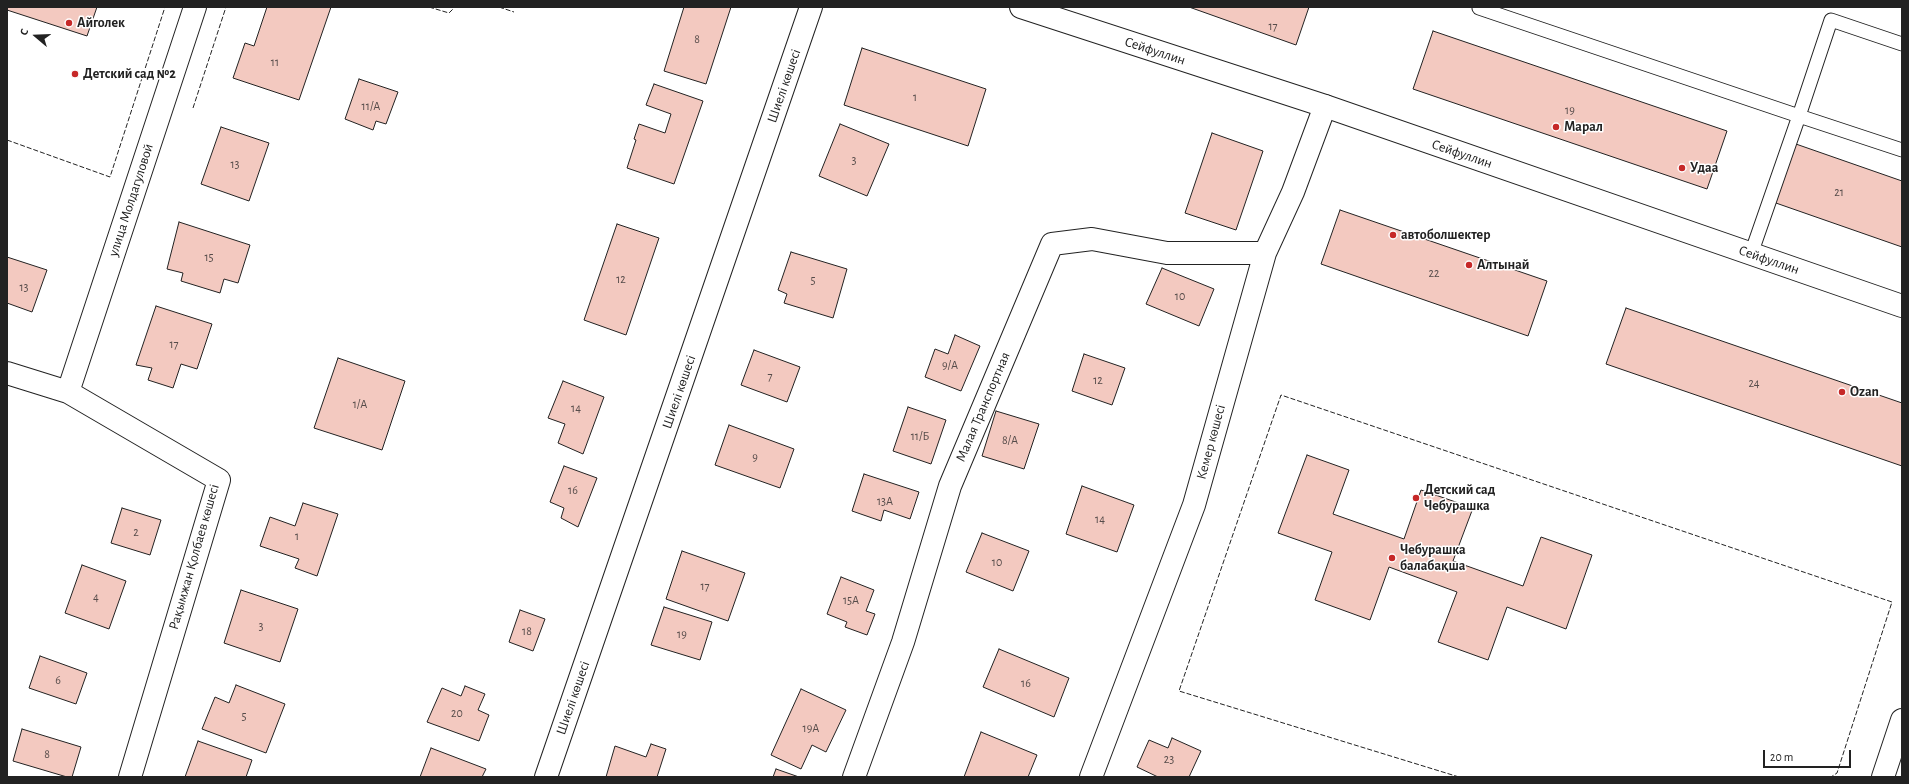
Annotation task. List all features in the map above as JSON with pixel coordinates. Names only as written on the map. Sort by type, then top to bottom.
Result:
[{"type":"street","name":"улица Молдагуловой","points":[[68,392],[194,7]]},
{"type":"street","name":"Шиелі көшесі","points":[[546,777],[811,7]]},
{"type":"street","name":"Сейфуллин","points":[[1021,7],[1325,106],[1902,306]]},
{"type":"street","name":"Кемер көшесі","points":[[1091,777],[1194,505],[1266,253],[1293,192],[1325,106]]},
{"type":"street","name":"Малая Транспортная","points":[[854,777],[903,642],[950,486],[1052,244],[1092,239],[1167,253],[1266,253]]},
{"type":"street","points":[[7,373],[68,392]]},
{"type":"street","name":"Рақымжан Қолбаев көшесі","points":[[68,392],[218,480],[130,777]]},
{"type":"street","points":[[1883,777],[1902,720]]},
{"type":"lane","points":[[1479,8],[1902,150]]},
{"type":"lane","points":[[1751,254],[1832,20],[1902,44]]},
{"type":"building","name":"Айголек","points":[[7,7],[97,7],[87,36],[7,10]]},
{"type":"building","points":[[267,7],[331,7],[299,100],[233,78],[245,43],[254,46]]},
{"type":"building","points":[[684,7],[731,7],[706,84],[664,71]]},
{"type":"building","points":[[1189,7],[1309,7],[1296,45]]},
{"type":"building","points":[[1433,31],[1727,131],[1707,189],[1413,89]]},
{"type":"building","points":[[862,48],[986,89],[968,146],[844,105]]},
{"type":"building","points":[[359,79],[398,92],[386,124],[376,121],[373,130],[345,119]]},
{"type":"building","points":[[654,84],[703,101],[674,184],[627,168],[636,140],[634,139],[639,124],[665,133],[671,114],[646,105]]},
{"type":"building","points":[[840,124],[889,144],[867,196],[819,176]]},
{"type":"building","points":[[221,127],[269,143],[249,201],[201,184]]},
{"type":"building","points":[[1212,133],[1263,151],[1236,230],[1185,213]]},
{"type":"building","points":[[1793,143],[1902,181],[1902,247],[1773,202]]},
{"type":"building","points":[[1340,210],[1547,281],[1528,336],[1321,264]]},
{"type":"building","points":[[179,222],[250,245],[238,283],[224,279],[220,293],[181,281],[183,273],[167,269]]},
{"type":"building","points":[[617,224],[659,238],[626,335],[584,320]]},
{"type":"building","points":[[791,252],[847,269],[833,318],[784,303],[787,294],[778,290]]},
{"type":"building","points":[[7,257],[47,270],[32,312],[7,303]]},
{"type":"building","points":[[1162,268],[1214,289],[1199,326],[1146,304]]},
{"type":"building","points":[[156,306],[212,324],[197,369],[181,364],[173,388],[148,380],[152,368],[136,365]]},
{"type":"building","points":[[1626,308],[1902,403],[1902,466],[1606,364]]},
{"type":"building","points":[[955,335],[980,346],[961,391],[925,377],[935,349],[948,354]]},
{"type":"building","points":[[754,350],[800,367],[787,402],[741,385]]},
{"type":"building","points":[[1084,354],[1125,368],[1112,405],[1072,391]]},
{"type":"building","points":[[338,358],[405,381],[382,450],[314,428]]},
{"type":"building","points":[[563,381],[604,397],[583,454],[558,443],[565,424],[548,418]]},
{"type":"building","points":[[908,407],[946,420],[931,464],[893,451]]},
{"type":"building","points":[[996,411],[1039,424],[1024,469],[982,456]]},
{"type":"building","points":[[729,425],[794,449],[780,488],[715,465]]},
{"type":"building","name":"Чебурашка балабақша","points":[[1307,455],[1349,470],[1333,514],[1404,539],[1421,490],[1473,508],[1453,561],[1523,586],[1541,537],[1592,555],[1566,629],[1507,607],[1488,660],[1438,642],[1457,592],[1389,567],[1370,620],[1315,600],[1332,552],[1278,533]]},
{"type":"building","points":[[564,466],[597,478],[578,527],[561,518],[564,508],[550,502]]},
{"type":"building","points":[[864,474],[919,492],[910,519],[884,510],[881,521],[852,511]]},
{"type":"building","points":[[1082,486],[1134,505],[1117,552],[1066,534]]},
{"type":"building","points":[[303,503],[338,514],[317,576],[295,568],[299,559],[260,546],[270,517],[295,526]]},
{"type":"building","points":[[122,508],[161,520],[150,555],[111,543]]},
{"type":"building","points":[[982,533],[1029,551],[1013,591],[966,572]]},
{"type":"building","points":[[682,551],[745,573],[728,621],[666,599]]},
{"type":"building","points":[[82,565],[126,581],[109,629],[65,613]]},
{"type":"building","points":[[841,577],[874,590],[866,611],[875,614],[867,635],[845,627],[847,622],[827,614]]},
{"type":"building","points":[[241,590],[298,609],[280,662],[224,643]]},
{"type":"building","points":[[664,607],[712,622],[700,660],[651,645]]},
{"type":"building","points":[[520,610],[545,619],[533,651],[509,642]]},
{"type":"building","points":[[999,649],[1069,678],[1054,717],[983,687]]},
{"type":"building","points":[[40,656],[87,673],[76,704],[29,688]]},
{"type":"building","points":[[236,685],[285,704],[266,753],[202,729],[215,697],[229,703]]},
{"type":"building","points":[[465,686],[485,694],[478,710],[489,715],[479,741],[427,722],[442,688],[461,696]]},
{"type":"building","points":[[801,689],[846,710],[826,752],[812,745],[801,769],[771,755]]},
{"type":"building","points":[[22,729],[81,747],[72,777],[67,777],[13,761]]},
{"type":"building","points":[[981,732],[1037,755],[1028,777],[964,777]]},
{"type":"building","points":[[1172,738],[1201,751],[1189,777],[1158,777],[1137,767],[1149,740],[1168,748]]},
{"type":"building","points":[[198,741],[252,760],[246,777],[185,777]]},
{"type":"building","points":[[651,744],[666,749],[657,777],[606,777],[615,746],[646,757]]},
{"type":"building","points":[[431,748],[486,769],[482,777],[420,777]]},
{"type":"building","points":[[776,769],[799,777],[773,777]]},
{"type":"fence","points":[[7,140],[110,177],[165,7]]},
{"type":"fence","points":[[193,108],[226,7]]},
{"type":"fence","points":[[429,7],[449,13],[455,7]]},
{"type":"fence","points":[[499,7],[514,12]]},
{"type":"fence","points":[[1459,777],[1179,691],[1281,395],[1892,602],[1837,773],[1831,777]]},
{"type":"place","name":"Айголек","points":[[69,23]]},
{"type":"place","name":"Детский сад №2","points":[[75,74]]},
{"type":"place","name":"Марал","points":[[1556,127]]},
{"type":"place","name":"Удаа","points":[[1682,168]]},
{"type":"place","name":"автоболшектер","points":[[1393,235]]},
{"type":"place","name":"Алтынай","points":[[1469,265]]},
{"type":"place","name":"Ozan","points":[[1842,392]]},
{"type":"place","name":"Детский сад Чебурашка","points":[[1416,498]]},
{"type":"place","name":"Чебурашка балабақша","points":[[1392,558]]}]
